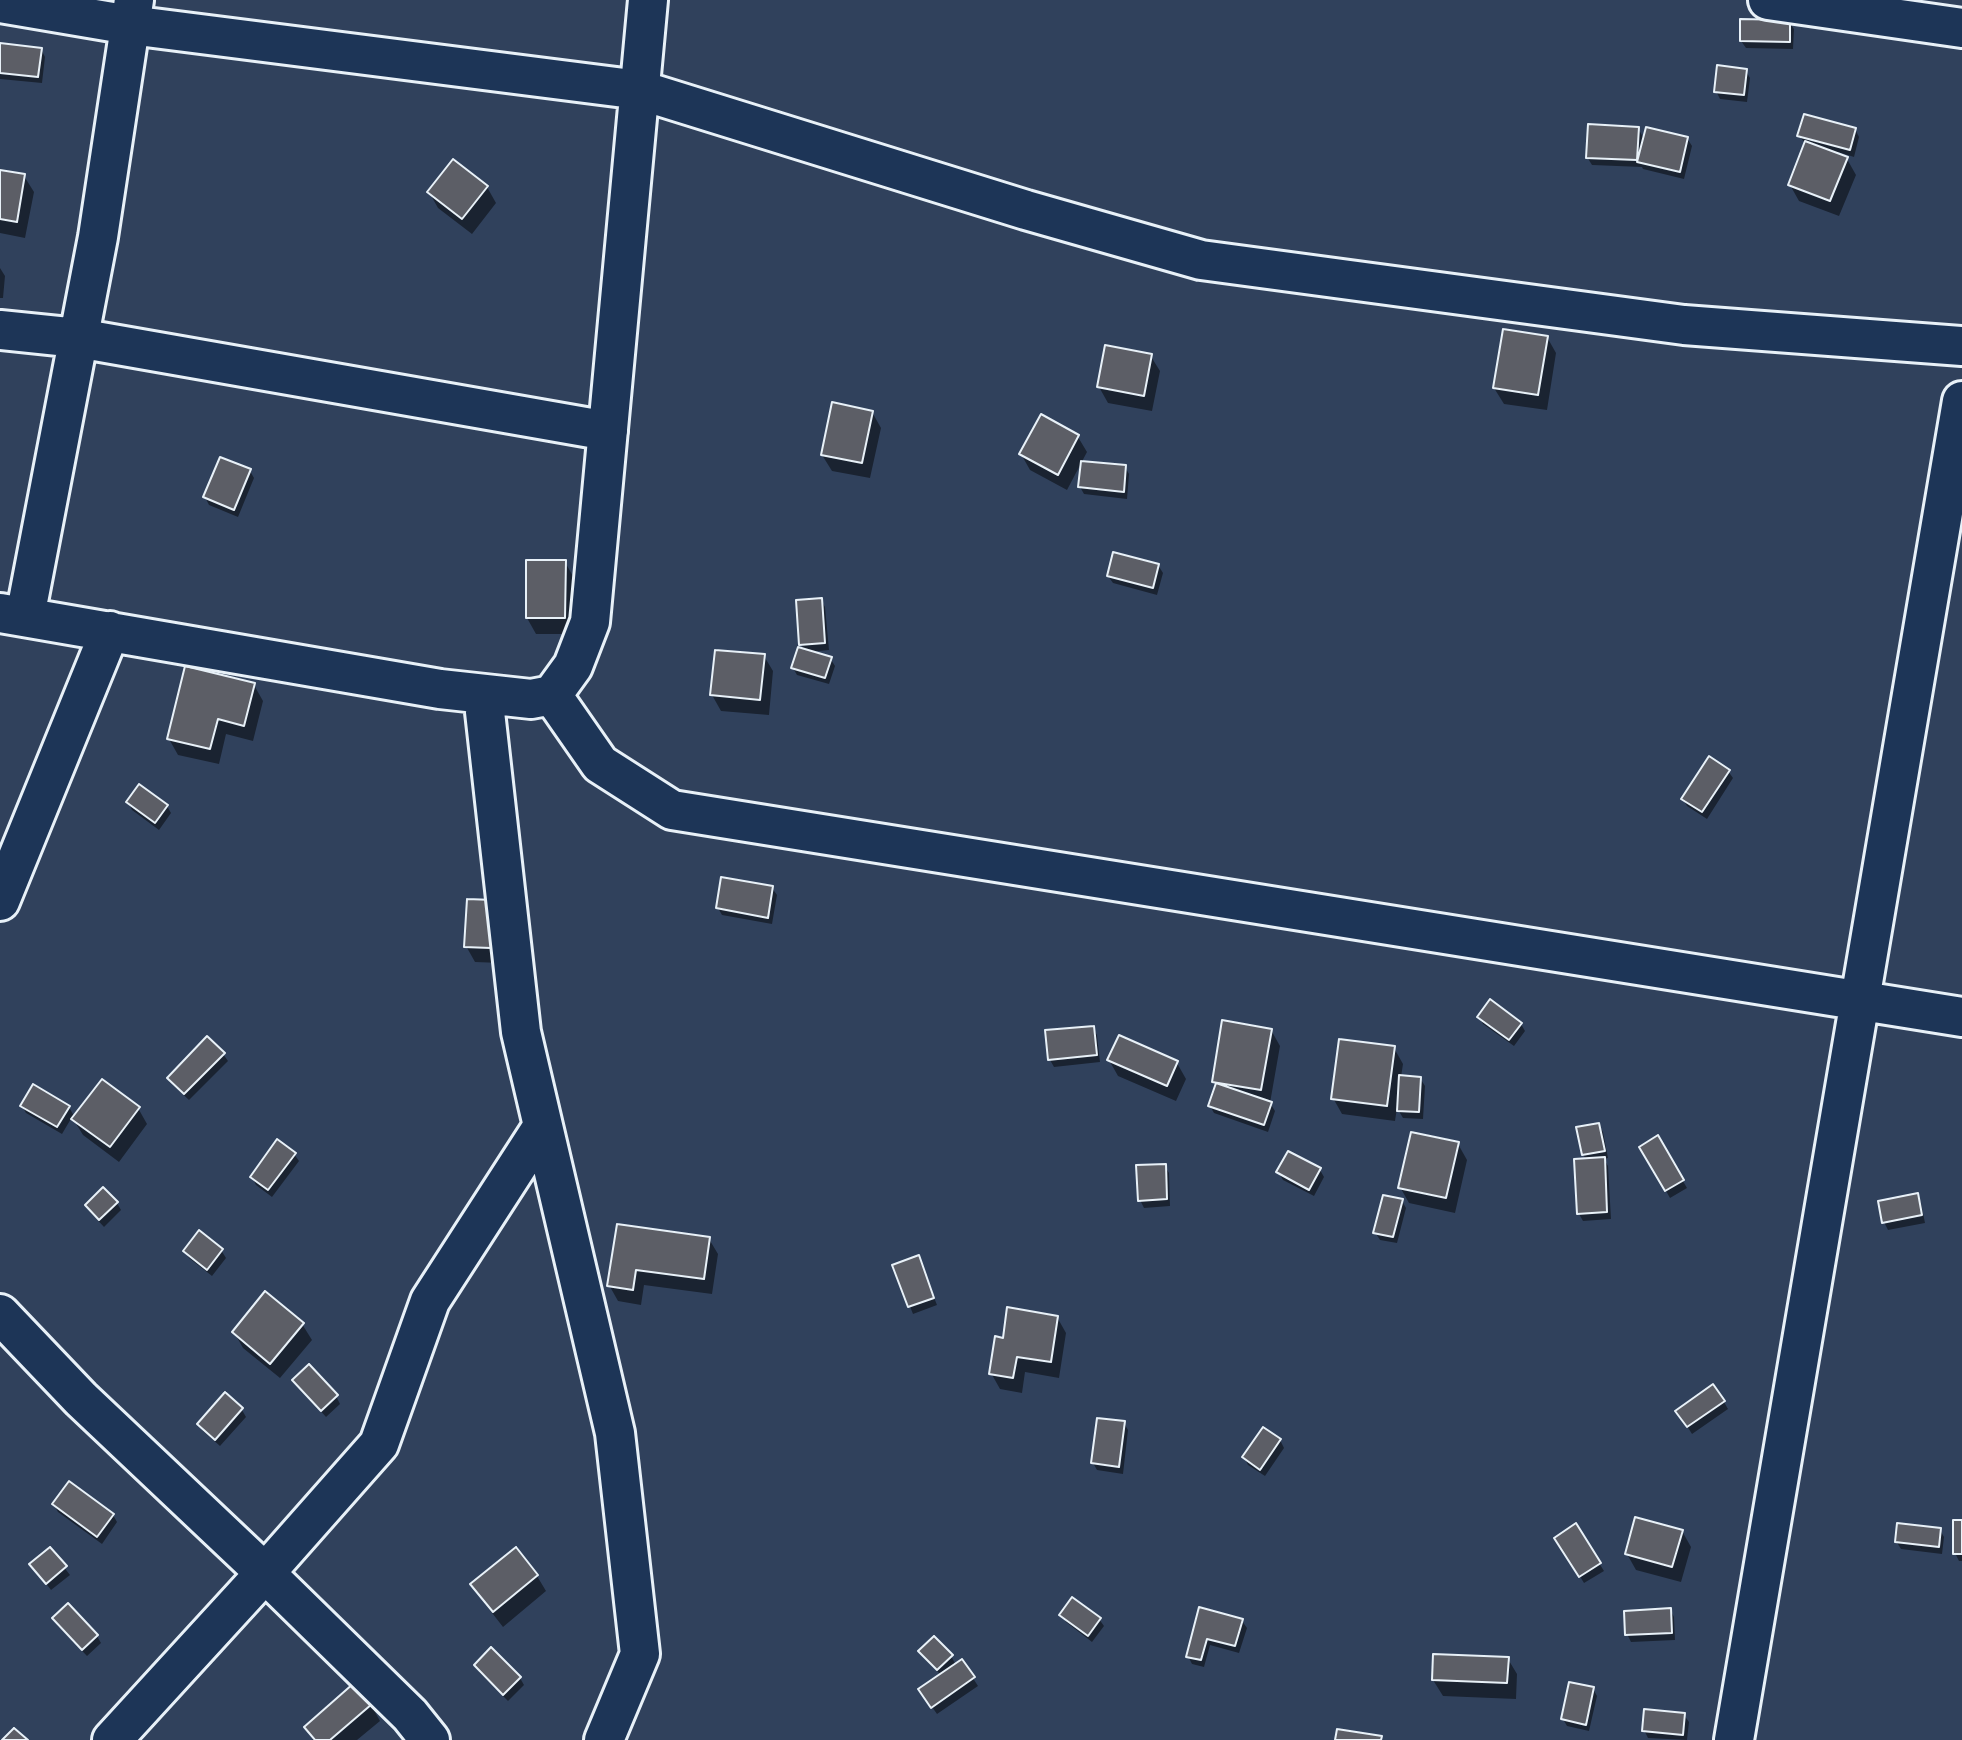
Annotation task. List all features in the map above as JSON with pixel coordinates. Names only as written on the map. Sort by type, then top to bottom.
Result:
[{"type":"street","points":[[132,12],[97,237],[78,338],[12,615],[440,689],[531,699],[552,695],[573,666],[590,622],[648,0]]},
{"type":"street","points":[[1768,0],[1962,28]]},
{"type":"street","points":[[0,3],[132,12],[640,90],[1201,260],[1684,325],[1962,346]]},
{"type":"street","points":[[0,330],[78,338],[608,430]]},
{"type":"street","points":[[1734,1740],[1962,401]]},
{"type":"street","points":[[0,901],[110,631]]},
{"type":"street","points":[[483,694],[521,1032],[615,1433],[640,1654],[604,1740]]},
{"type":"street","points":[[552,695],[600,764],[672,810],[1962,1017]]},
{"type":"street","points":[[113,1740],[379,1444],[430,1301],[543,1126]]},
{"type":"street","points":[[0,1314],[81,1399],[265,1573],[410,1716],[430,1740]]},
{"type":"building","points":[[1740,19],[1790,20],[1790,42],[1740,41]]},
{"type":"building","points":[[0,43],[42,48],[38,77],[0,73]]},
{"type":"building","points":[[1717,65],[1747,69],[1744,95],[1714,92]]},
{"type":"building","points":[[1804,114],[1856,128],[1850,150],[1797,136]]},
{"type":"building","points":[[1588,124],[1639,127],[1637,160],[1586,158]]},
{"type":"building","points":[[1646,127],[1688,137],[1680,172],[1637,162]]},
{"type":"building","points":[[1805,141],[1848,157],[1830,201],[1788,185]]},
{"type":"building","points":[[453,159],[488,186],[462,219],[427,192]]},
{"type":"building","points":[[0,170],[25,174],[17,222],[0,219]]},
{"type":"building","points":[[1503,329],[1548,336],[1538,395],[1493,388]]},
{"type":"building","points":[[1105,345],[1152,354],[1144,396],[1097,387]]},
{"type":"building","points":[[832,402],[873,411],[862,463],[821,455]]},
{"type":"building","points":[[1041,414],[1079,435],[1058,475],[1019,454]]},
{"type":"building","points":[[220,457],[251,469],[234,510],[203,497]]},
{"type":"building","points":[[1081,461],[1126,465],[1124,492],[1078,487]]},
{"type":"building","points":[[1113,552],[1159,564],[1153,588],[1107,576]]},
{"type":"building","points":[[526,560],[566,560],[565,618],[526,618]]},
{"type":"building","points":[[822,598],[825,643],[799,645],[796,600]]},
{"type":"building","points":[[798,647],[832,657],[825,678],[791,668]]},
{"type":"building","points":[[715,650],[765,654],[760,700],[710,695]]},
{"type":"building","points":[[185,666],[255,683],[244,726],[218,719],[210,749],[167,739]]},
{"type":"building","points":[[1709,756],[1730,770],[1702,812],[1681,799]]},
{"type":"building","points":[[139,784],[168,805],[155,823],[126,802]]},
{"type":"building","points":[[721,877],[773,886],[768,918],[716,908]]},
{"type":"building","points":[[467,899],[520,901],[517,949],[464,947]]},
{"type":"building","points":[[1490,999],[1522,1023],[1509,1040],[1477,1017]]},
{"type":"building","points":[[1222,1020],[1272,1029],[1261,1090],[1212,1082]]},
{"type":"building","points":[[1094,1026],[1097,1055],[1048,1060],[1045,1030]]},
{"type":"building","points":[[1119,1035],[1178,1061],[1167,1086],[1107,1060]]},
{"type":"building","points":[[207,1036],[225,1053],[184,1094],[167,1078]]},
{"type":"building","points":[[1339,1039],[1395,1046],[1387,1106],[1331,1099]]},
{"type":"building","points":[[1399,1075],[1421,1077],[1419,1112],[1397,1111]]},
{"type":"building","points":[[102,1079],[140,1107],[110,1147],[71,1119]]},
{"type":"building","points":[[1216,1083],[1272,1102],[1264,1125],[1208,1106]]},
{"type":"building","points":[[33,1084],[70,1106],[57,1127],[20,1106]]},
{"type":"building","points":[[1599,1123],[1605,1151],[1582,1155],[1576,1127]]},
{"type":"building","points":[[1411,1132],[1459,1142],[1446,1198],[1398,1188]]},
{"type":"building","points":[[1658,1135],[1684,1180],[1665,1191],[1639,1147]]},
{"type":"building","points":[[277,1139],[296,1153],[268,1190],[250,1177]]},
{"type":"building","points":[[1288,1151],[1321,1168],[1309,1190],[1276,1172]]},
{"type":"building","points":[[1605,1157],[1607,1212],[1577,1214],[1574,1159]]},
{"type":"building","points":[[1166,1164],[1167,1199],[1138,1201],[1136,1165]]},
{"type":"building","points":[[103,1187],[118,1202],[99,1220],[85,1205]]},
{"type":"building","points":[[1918,1193],[1922,1215],[1882,1223],[1878,1201]]},
{"type":"building","points":[[1383,1195],[1403,1199],[1393,1237],[1373,1233]]},
{"type":"building","points":[[617,1224],[710,1237],[704,1279],[636,1270],[633,1290],[607,1286]]},
{"type":"building","points":[[199,1230],[223,1249],[207,1270],[183,1251]]},
{"type":"building","points":[[919,1255],[934,1298],[908,1307],[892,1265]]},
{"type":"building","points":[[265,1291],[304,1323],[270,1364],[232,1332]]},
{"type":"building","points":[[1007,1307],[1058,1316],[1051,1362],[1017,1357],[1013,1378],[989,1374],[995,1336],[1003,1338]]},
{"type":"building","points":[[309,1364],[338,1395],[321,1411],[292,1380]]},
{"type":"building","points":[[1713,1384],[1725,1401],[1687,1427],[1675,1411]]},
{"type":"building","points":[[225,1392],[243,1408],[215,1440],[197,1424]]},
{"type":"building","points":[[1097,1418],[1125,1421],[1119,1467],[1091,1463]]},
{"type":"building","points":[[1263,1427],[1281,1439],[1260,1470],[1242,1457]]},
{"type":"building","points":[[69,1481],[114,1514],[97,1537],[52,1504]]},
{"type":"building","points":[[1635,1517],[1683,1530],[1672,1567],[1625,1554]]},
{"type":"building","points":[[1953,1520],[1962,1520],[1962,1554],[1953,1554]]},
{"type":"building","points":[[1576,1523],[1601,1563],[1579,1577],[1554,1538]]},
{"type":"building","points":[[1897,1523],[1941,1528],[1939,1547],[1895,1542]]},
{"type":"building","points":[[50,1547],[67,1566],[46,1584],[29,1564]]},
{"type":"building","points":[[516,1547],[538,1575],[493,1612],[470,1584]]},
{"type":"building","points":[[1072,1597],[1101,1618],[1088,1636],[1059,1615]]},
{"type":"building","points":[[68,1603],[98,1635],[82,1650],[52,1618]]},
{"type":"building","points":[[1199,1607],[1243,1619],[1235,1646],[1207,1639],[1201,1660],[1186,1657]]},
{"type":"building","points":[[1671,1608],[1672,1633],[1625,1635],[1624,1611]]},
{"type":"building","points":[[934,1636],[953,1655],[937,1670],[918,1651]]},
{"type":"building","points":[[491,1647],[521,1677],[503,1695],[474,1665]]},
{"type":"building","points":[[1433,1654],[1509,1657],[1507,1683],[1432,1680]]},
{"type":"building","points":[[962,1659],[975,1677],[931,1708],[918,1689]]},
{"type":"building","points":[[1569,1682],[1594,1687],[1586,1725],[1561,1719]]},
{"type":"building","points":[[354,1683],[372,1704],[330,1740],[315,1740],[304,1727]]},
{"type":"building","points":[[1644,1709],[1685,1713],[1683,1735],[1642,1731]]},
{"type":"building","points":[[14,1728],[28,1740],[2,1740]]},
{"type":"building","points":[[1337,1729],[1382,1736],[1381,1740],[1335,1740]]}]
